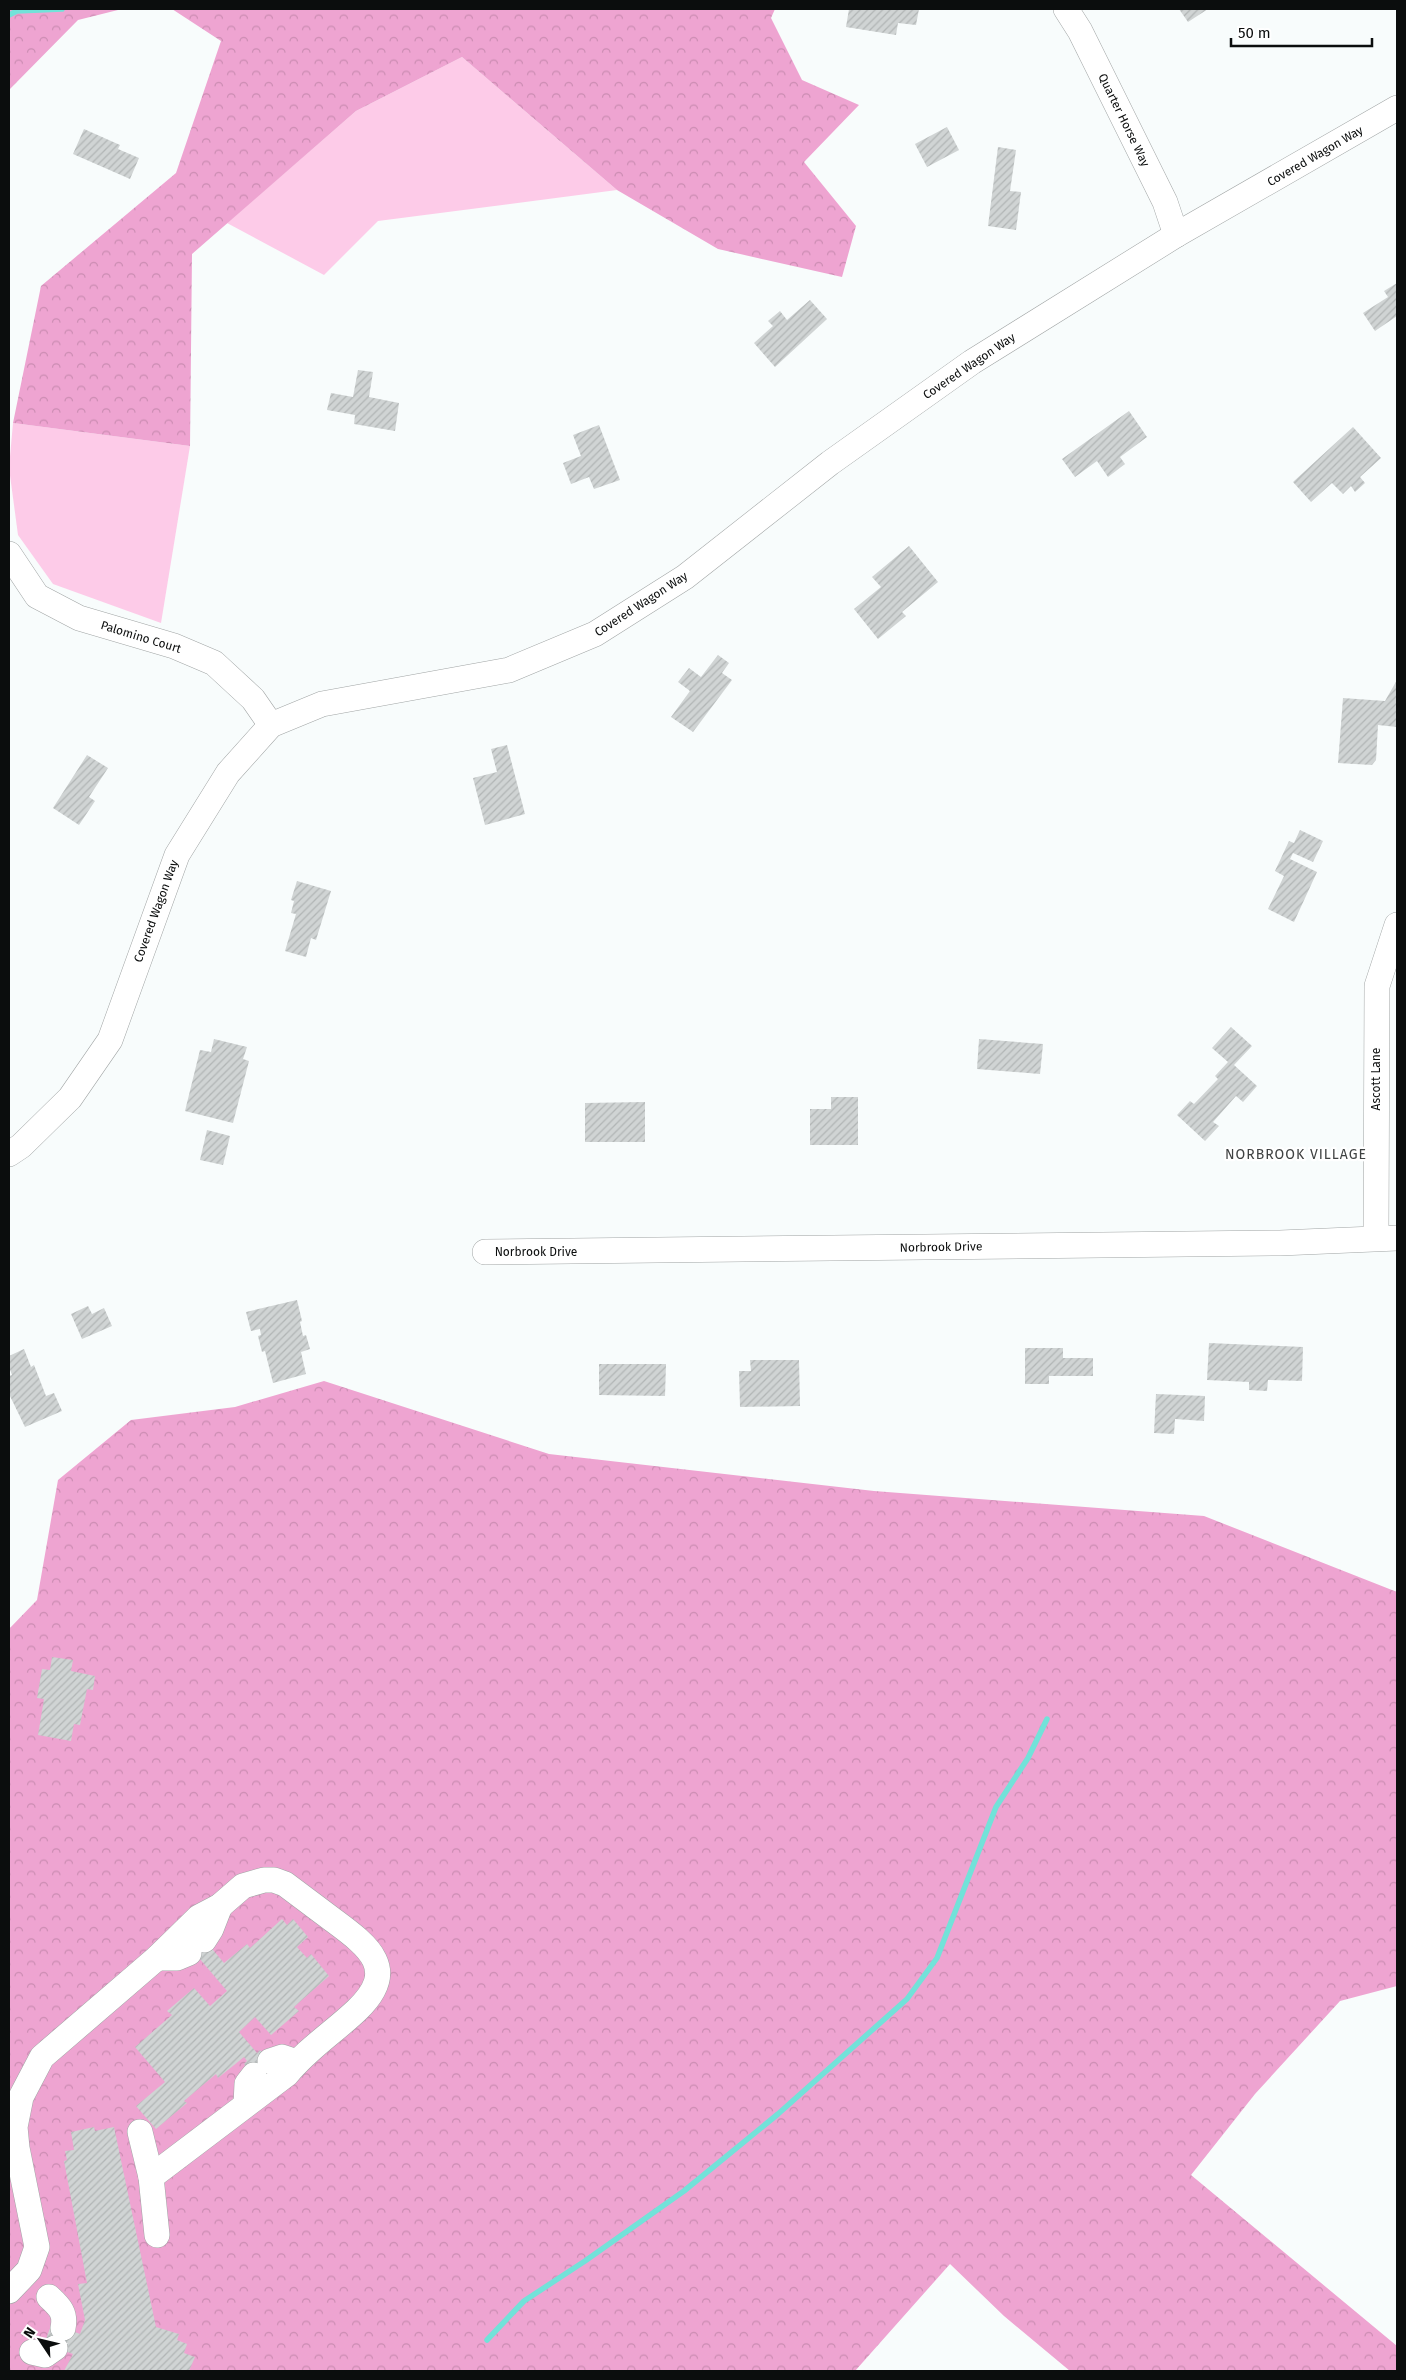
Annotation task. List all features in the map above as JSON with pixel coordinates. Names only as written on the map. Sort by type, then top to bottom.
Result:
[{"type":"street","name":"Quarter Horse Way","points":[[1066,9],[1080,31],[1165,202],[1176,234]]},
{"type":"street","name":"Covered Wagon Way","points":[[9,1154],[21,1146],[70,1098],[110,1040],[177,855],[228,773],[271,725],[322,704],[509,670],[595,634],[685,577],[830,463],[972,362],[1176,234],[1397,108]]},
{"type":"street","name":"Palomino Court","points":[[9,554],[37,596],[79,618],[174,646],[214,663],[253,700],[271,725]]},
{"type":"street","name":"Ascott Lane","points":[[1386,1238],[1377,986],[1397,924]]},
{"type":"street","name":"Norbrook Drive","points":[[485,1252],[1280,1243],[1386,1238]]},
{"type":"street","points":[[9,2291],[29,2270],[37,2247],[16,2148],[15,2128],[21,2097],[28,2080],[42,2056],[157,1958],[199,1917],[220,1906],[243,1886],[264,1880],[274,1880],[285,1884],[365,1944],[371,1951],[377,1971],[376,1982],[372,1992],[357,2010],[297,2062],[287,2074],[151,2177]]},
{"type":"street","points":[[157,1958],[177,1958],[197,1946],[212,1929],[220,1906]]},
{"type":"street","points":[[246,2104],[245,2092],[247,2084],[262,2068],[282,2057],[297,2062]]},
{"type":"street","points":[[140,2132],[151,2177],[157,2235]]},
{"type":"street","points":[[49,2297],[60,2308],[65,2317],[50,2343]]},
{"type":"shaded area","points":[[462,57],[617,190],[378,221],[324,275],[227,223],[356,111]]},
{"type":"shaded area","points":[[13,423],[190,446],[161,623],[53,584],[18,535],[9,468]]},
{"type":"green space","points":[[9,9],[122,9],[78,20],[9,90]]},
{"type":"green space","points":[[172,9],[775,9],[771,18],[802,80],[859,105],[804,162],[856,226],[842,277],[718,249],[617,190],[462,57],[356,111],[192,254],[190,446],[13,423],[41,286],[176,173],[221,41]]},
{"type":"green space","points":[[324,1381],[549,1454],[874,1491],[1204,1516],[1397,1592],[1397,1986],[1340,2001],[1255,2094],[1191,2175],[1397,2346],[1397,2371],[1070,2371],[1004,2316],[950,2264],[855,2371],[9,2371],[9,1629],[37,1600],[58,1480],[131,1420],[235,1407]]},
{"type":"building","points":[[849,9],[919,9],[916,25],[898,23],[896,35],[846,27]]},
{"type":"building","points":[[1179,9],[1208,9],[1188,22]]},
{"type":"building","points":[[947,127],[959,150],[927,167],[915,144]]},
{"type":"building","points":[[84,129],[120,145],[118,149],[139,158],[130,179],[73,154]]},
{"type":"building","points":[[998,147],[1016,150],[1010,191],[1021,192],[1016,230],[988,226]]},
{"type":"building","points":[[1397,283],[1397,316],[1375,331],[1363,313],[1388,297],[1384,291]]},
{"type":"building","points":[[810,300],[827,319],[775,367],[754,343],[773,326],[768,321],[780,311],[787,320]]},
{"type":"building","points":[[358,370],[373,372],[369,397],[399,403],[395,431],[354,424],[355,415],[327,410],[331,393],[353,397]]},
{"type":"building","points":[[1129,411],[1147,437],[1120,457],[1125,464],[1108,477],[1097,461],[1075,477],[1062,459]]},
{"type":"building","points":[[599,425],[620,480],[594,489],[589,477],[571,484],[563,463],[581,456],[573,435]]},
{"type":"building","points":[[1353,427],[1381,458],[1360,477],[1365,483],[1355,492],[1351,486],[1343,494],[1332,483],[1311,502],[1293,482]]},
{"type":"building","points":[[909,546],[938,582],[902,612],[906,616],[878,639],[854,609],[881,587],[872,577]]},
{"type":"building","points":[[718,655],[729,663],[722,673],[732,680],[693,732],[671,717],[690,691],[678,682],[689,668],[701,677]]},
{"type":"building","points":[[1397,680],[1397,727],[1378,725],[1376,760],[1372,765],[1338,763],[1343,698],[1385,701]]},
{"type":"building","points":[[507,745],[525,814],[485,825],[473,778],[497,772],[491,749]]},
{"type":"building","points":[[87,755],[108,768],[89,797],[95,801],[79,825],[53,808]]},
{"type":"building","points":[[1300,830],[1323,841],[1313,862],[1293,853],[1290,859],[1317,872],[1294,922],[1268,909],[1284,876],[1275,871],[1289,841],[1294,843]]},
{"type":"building","points":[[297,881],[331,891],[316,940],[311,938],[306,957],[285,951],[296,914],[291,913],[294,901],[291,900]]},
{"type":"building","points":[[1231,1027],[1252,1046],[1234,1065],[1257,1086],[1243,1102],[1236,1096],[1213,1122],[1219,1126],[1205,1141],[1177,1115],[1190,1101],[1194,1104],[1218,1079],[1215,1076],[1228,1062],[1212,1048]]},
{"type":"building","points":[[214,1039],[247,1047],[243,1059],[249,1061],[233,1123],[185,1111],[200,1050],[211,1052]]},
{"type":"building","points":[[979,1039],[1043,1044],[1040,1074],[977,1069]]},
{"type":"building","points":[[831,1097],[858,1097],[858,1145],[810,1145],[810,1109],[831,1109]]},
{"type":"building","points":[[645,1102],[645,1142],[585,1142],[585,1103]]},
{"type":"building","points":[[207,1130],[230,1136],[223,1165],[200,1160]]},
{"type":"building","points":[[297,1300],[303,1336],[306,1335],[310,1349],[301,1352],[306,1374],[273,1383],[265,1351],[262,1352],[258,1336],[261,1335],[260,1329],[251,1331],[246,1312]]},
{"type":"building","points":[[88,1306],[92,1314],[104,1308],[112,1326],[82,1339],[71,1314]]},
{"type":"building","points":[[1209,1343],[1303,1347],[1302,1381],[1268,1380],[1267,1391],[1249,1390],[1249,1382],[1207,1380]]},
{"type":"building","points":[[1025,1348],[1063,1348],[1063,1358],[1093,1358],[1093,1376],[1049,1376],[1049,1384],[1025,1384]]},
{"type":"building","points":[[24,1349],[31,1367],[34,1365],[46,1396],[54,1393],[62,1411],[25,1427],[9,1394],[9,1376],[12,1375],[9,1367],[9,1356]]},
{"type":"building","points":[[750,1360],[799,1360],[800,1406],[740,1407],[739,1371],[751,1371]]},
{"type":"building","points":[[599,1364],[666,1364],[665,1396],[599,1395]]},
{"type":"building","points":[[1156,1394],[1205,1396],[1204,1421],[1175,1419],[1174,1434],[1154,1433]]},
{"type":"building","points":[[52,1657],[73,1660],[71,1671],[95,1676],[93,1690],[87,1689],[80,1725],[74,1724],[71,1741],[38,1735],[44,1699],[37,1698],[42,1669],[50,1670]]},
{"type":"building","points":[[282,1919],[287,1925],[293,1919],[308,1937],[297,1947],[307,1958],[311,1954],[329,1976],[294,2007],[299,2011],[271,2035],[255,2017],[239,2032],[257,2053],[260,2050],[276,2069],[260,2083],[244,2064],[247,2061],[244,2057],[218,2078],[216,2074],[184,2101],[187,2103],[156,2129],[136,2106],[165,2082],[135,2047],[172,2015],[167,2011],[194,1988],[210,2006],[227,1991],[199,1958],[198,1932],[224,1963],[247,1944],[250,1948]]},
{"type":"building","points":[[94,2127],[95,2131],[114,2127],[156,2327],[179,2334],[177,2340],[187,2344],[184,2353],[195,2357],[189,2371],[64,2371],[73,2354],[44,2344],[52,2323],[80,2334],[85,2320],[78,2284],[87,2283],[64,2161],[67,2160],[65,2151],[74,2150],[71,2132]]},
{"type":"waterway","points":[[9,15],[17,11],[62,9]]},
{"type":"waterway","points":[[487,2340],[524,2301],[585,2261],[684,2191],[778,2114],[907,1999],[937,1958],[996,1807],[1028,1758],[1047,1719]]},
{"type":"district","name":"NORBROOK VILLAGE","points":[[1296,1154]]}]
